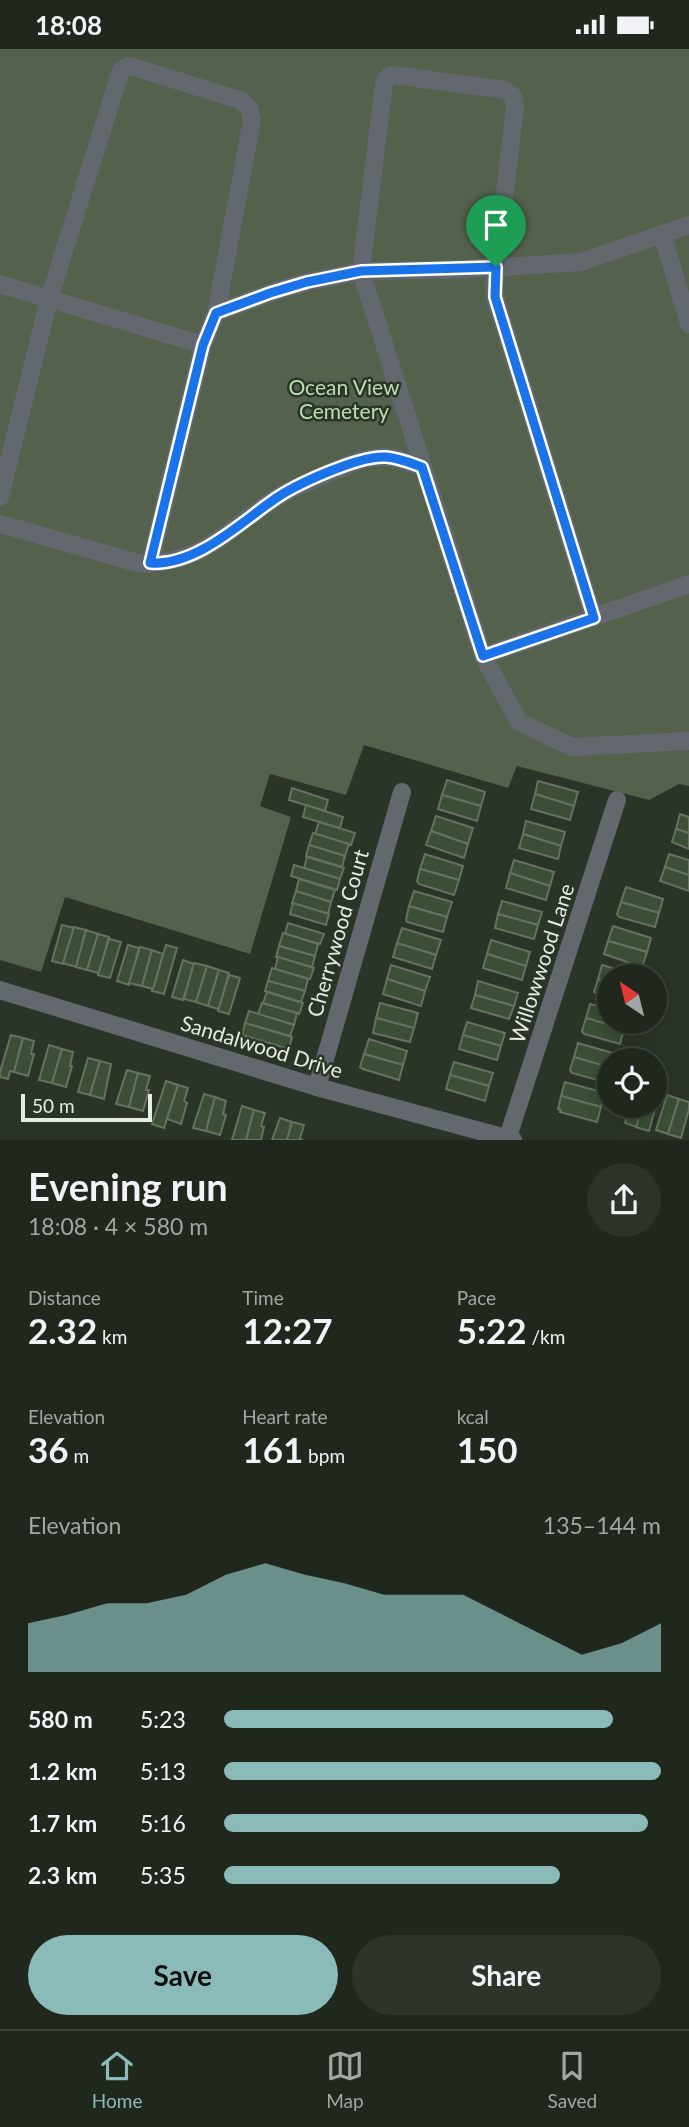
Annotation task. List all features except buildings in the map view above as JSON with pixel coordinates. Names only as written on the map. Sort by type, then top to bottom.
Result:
[{"type":"street","points":[[0,496],[49,299],[121,70],[128,66],[240,100],[252,114],[216,313],[203,345],[150,563]]},
{"type":"street","points":[[594,618],[495,297],[496,267],[515,107],[513,96],[505,90],[390,76],[384,83],[361,271],[483,656],[519,722],[572,747],[689,741]]},
{"type":"street","points":[[216,313],[307,282],[361,271],[581,262],[689,225]]},
{"type":"street","points":[[662,234],[689,324]]},
{"type":"street","points":[[0,284],[203,345]]},
{"type":"street","points":[[0,524],[138,563],[159,564],[204,549],[276,498],[339,468],[367,459],[385,457],[422,467]]},
{"type":"street","points":[[483,656],[689,584]]},
{"type":"street","name":"Cherrywood Court","points":[[317,1087],[402,792]]},
{"type":"street","name":"Willowwood Lane","points":[[510,1140],[617,800]]},
{"type":"street","name":"Sandalwood Drive","points":[[0,990],[317,1087],[510,1140]]},
{"type":"green space","name":"Ocean View Cemetery","points":[[0,49],[689,49],[689,786],[679,784],[649,800],[517,766],[508,788],[364,745],[346,795],[270,774],[260,806],[291,817],[250,954],[65,897],[41,972],[0,960]]},
{"type":"route","points":[[496,267],[495,297],[594,618],[483,656],[422,467],[385,457],[367,459],[339,468],[276,498],[204,549],[159,564],[150,563],[203,345],[216,313],[307,282],[361,271],[496,267]]}]
